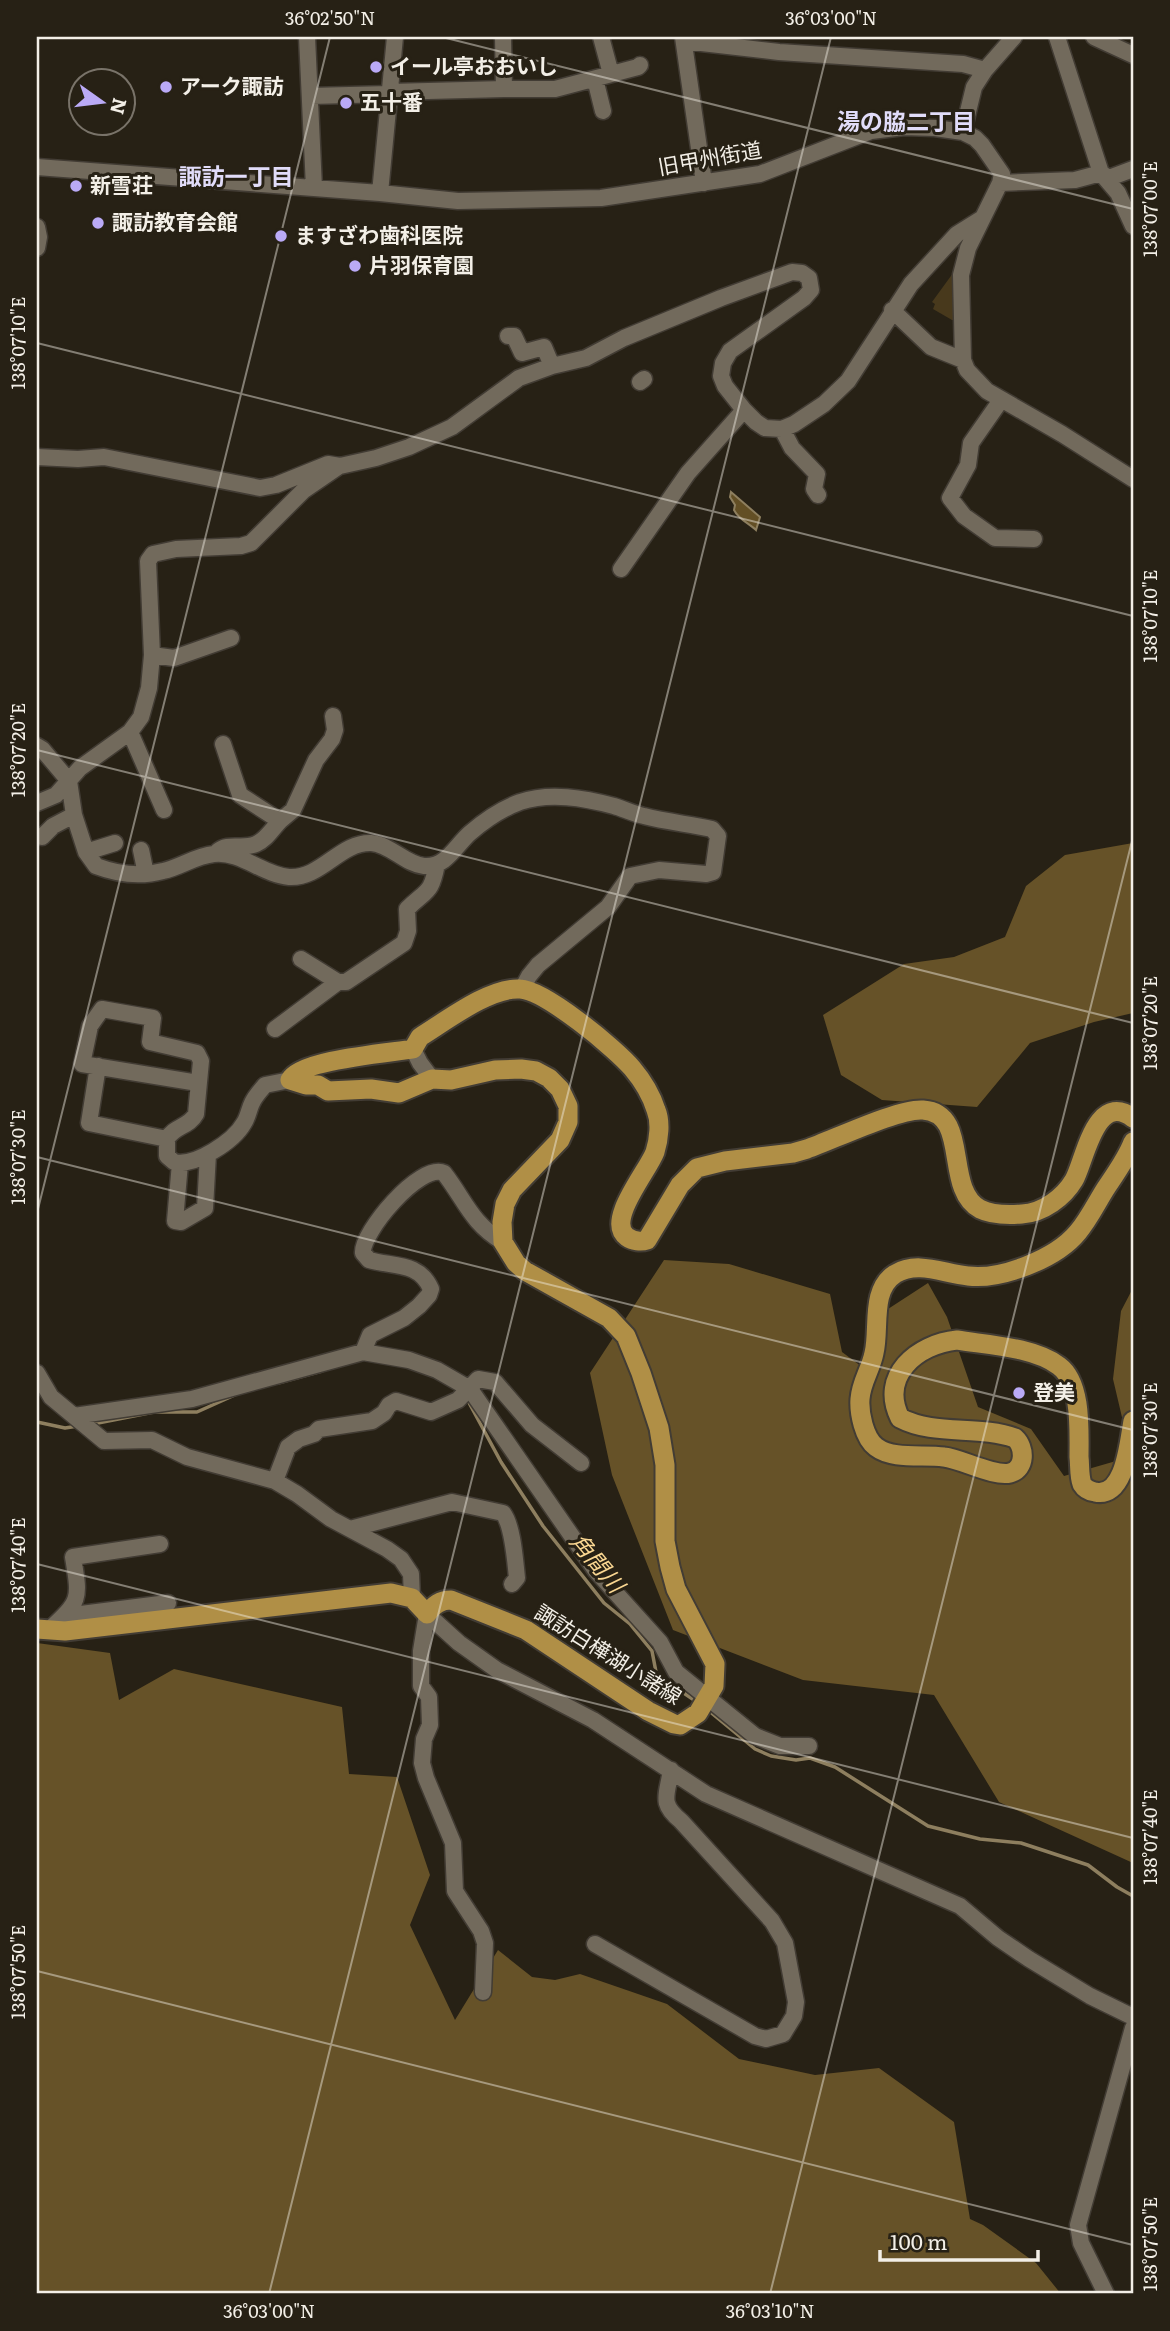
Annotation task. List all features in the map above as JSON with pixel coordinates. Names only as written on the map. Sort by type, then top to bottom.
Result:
[{"type":"main road","points":[[503,1242],[505,1204],[512,1191],[560,1140],[568,1122],[568,1106],[560,1089],[549,1078],[536,1071],[495,1070],[451,1080],[432,1079],[399,1093],[371,1089],[328,1091],[318,1085],[306,1085],[290,1080],[292,1074],[318,1064],[413,1049],[420,1037],[474,1005],[500,991],[522,989],[566,1011],[631,1067],[647,1087],[658,1113],[658,1138],[654,1155],[620,1221],[624,1235],[631,1240],[642,1242],[647,1240],[680,1185],[697,1168],[724,1161],[793,1153],[903,1113],[922,1110],[936,1113],[948,1124],[963,1189],[973,1204],[988,1212],[1030,1214],[1048,1206],[1068,1188],[1076,1177],[1088,1140],[1098,1122],[1115,1113],[1127,1114],[1133,1118]]},
{"type":"main road","points":[[1133,1142],[1078,1232],[1048,1256],[1031,1264],[987,1276],[952,1274],[929,1268],[908,1269],[892,1277],[880,1296],[874,1355],[861,1386],[859,1401],[861,1420],[873,1446],[882,1451],[944,1457],[1007,1474],[1017,1469],[1022,1458],[1020,1442],[1015,1438],[910,1423],[900,1418],[893,1398],[897,1379],[915,1355],[930,1345],[943,1341],[957,1340],[1041,1355],[1062,1367],[1072,1383],[1078,1414],[1080,1474],[1083,1486],[1090,1491],[1101,1493],[1111,1490],[1120,1478],[1133,1421]]},
{"type":"main road","name":"諏訪白樺湖小諸線","points":[[427,1614],[443,1600],[451,1600],[526,1630],[545,1640],[662,1720],[680,1725],[703,1706],[715,1686],[715,1664],[676,1589],[670,1567],[665,1541],[665,1465],[659,1428],[630,1344],[609,1318],[525,1271],[516,1263],[503,1242]]},
{"type":"main road","points":[[43,1630],[65,1631],[391,1592],[412,1598],[427,1614]]},
{"type":"street","points":[[307,37],[314,188]]},
{"type":"street","points":[[380,193],[395,37]]},
{"type":"street","points":[[503,37],[504,89]]},
{"type":"street","points":[[601,37],[603,111]]},
{"type":"street","points":[[1014,37],[985,69],[974,87],[963,132],[975,138],[1002,174],[968,248],[961,275],[963,360],[977,382],[1001,400],[1062,434],[1133,479]]},
{"type":"street","points":[[1057,37],[1101,173],[1118,193],[1133,226]]},
{"type":"street","points":[[1094,37],[1133,55]]},
{"type":"street","points":[[704,183],[683,39],[779,52],[963,64],[985,69]]},
{"type":"street","points":[[310,96],[555,89],[640,65]]},
{"type":"street","name":"旧甲州街道","points":[[37,167],[458,201],[601,198],[760,174],[871,131],[904,127],[963,132]]},
{"type":"street","points":[[1000,183],[1075,180],[1101,173],[1109,178],[1133,169]]},
{"type":"street","points":[[37,803],[56,796],[80,768],[130,732],[141,717],[149,688],[152,655],[148,561],[153,554],[176,549],[241,546],[251,543],[303,491],[340,466],[376,458],[452,427],[519,378],[586,358],[624,338],[792,271],[802,272],[809,278],[811,289],[804,298],[730,351],[723,363],[721,376],[725,387],[755,422],[765,428],[782,429],[824,404],[848,381],[892,310],[911,285],[957,234],[981,219]]},
{"type":"street","points":[[37,227],[37,248]]},
{"type":"street","points":[[892,310],[931,346],[963,360]]},
{"type":"street","points":[[508,335],[514,336],[522,352],[544,347],[552,366]]},
{"type":"street","points":[[1001,400],[971,443],[968,465],[950,498],[964,516],[995,538],[1034,539]]},
{"type":"street","points":[[621,569],[688,473],[744,410]]},
{"type":"street","points":[[782,429],[792,448],[817,474],[814,489],[818,495]]},
{"type":"street","points":[[37,457],[104,457],[260,488],[276,485],[328,464],[340,466]]},
{"type":"street","points":[[152,655],[174,658],[231,638]]},
{"type":"street","points":[[149,688],[166,691]]},
{"type":"street","points":[[217,853],[221,848],[256,844],[293,810],[316,761],[332,739],[335,730],[333,716]]},
{"type":"street","points":[[130,732],[164,810]]},
{"type":"street","points":[[38,744],[69,781],[74,816],[86,852],[96,866],[126,874],[164,871],[197,857],[217,853],[249,862],[270,873],[302,877],[343,853],[371,843],[409,861],[425,866],[437,864],[498,812],[535,798],[564,797],[592,801],[644,816],[712,830],[718,836],[713,873],[659,870],[630,876],[608,907],[538,965],[522,989]]},
{"type":"street","points":[[223,744],[240,795],[280,821]]},
{"type":"street","points":[[42,837],[53,826],[74,816]]},
{"type":"street","points":[[86,852],[115,843]]},
{"type":"street","points":[[141,850],[146,874]]},
{"type":"street","points":[[301,959],[338,982],[346,982],[404,943],[408,931],[407,909],[434,883],[437,864]]},
{"type":"street","points":[[275,1029],[338,982]]},
{"type":"street","points":[[198,1083],[82,1064],[90,1027],[102,1009],[153,1018],[150,1042],[197,1053],[201,1061],[195,1114],[192,1120],[175,1128],[167,1139],[167,1156],[174,1162],[180,1163],[208,1154],[238,1132],[245,1122],[252,1102],[265,1085],[290,1080]]},
{"type":"street","points":[[413,1049],[432,1079]]},
{"type":"street","points":[[98,1066],[89,1123],[167,1139]]},
{"type":"street","points":[[180,1163],[175,1221],[181,1222],[205,1208],[208,1154]]},
{"type":"street","points":[[363,1352],[370,1335],[404,1318],[419,1306],[431,1289],[423,1276],[414,1270],[398,1264],[369,1260],[363,1254],[365,1240],[407,1186],[430,1172],[444,1173],[467,1210],[490,1234],[503,1242]]},
{"type":"street","points":[[76,1418],[192,1399],[363,1352],[409,1360],[446,1373],[466,1393],[596,1570],[660,1642],[676,1672],[703,1706],[755,1736],[780,1746],[809,1746]]},
{"type":"street","points":[[37,1373],[51,1397],[104,1441],[160,1442],[187,1457],[275,1482],[297,1494],[331,1519],[401,1559],[411,1574],[412,1598]]},
{"type":"street","points":[[275,1482],[288,1447],[319,1429],[372,1421],[396,1401],[431,1412],[466,1393],[478,1379],[495,1382],[532,1425],[581,1463]]},
{"type":"street","points":[[350,1529],[439,1504],[452,1503],[503,1513],[508,1519],[515,1560],[517,1578],[512,1584]]},
{"type":"street","points":[[43,1630],[73,1608],[79,1588],[73,1557],[160,1544]]},
{"type":"street","points":[[67,1613],[72,1615],[169,1603]]},
{"type":"street","points":[[427,1614],[467,1649],[497,1670],[593,1720],[706,1794],[960,1906],[1029,1959],[1090,1996],[1133,2017]]},
{"type":"street","points":[[427,1614],[421,1651],[421,1686],[429,1697],[430,1725],[424,1739],[422,1763],[453,1843],[455,1891],[481,1931],[485,1943],[483,1992]]},
{"type":"street","points":[[595,1944],[755,2036],[766,2039],[783,2034],[794,2016],[796,2003],[785,1943],[764,1912],[669,1811],[666,1803],[671,1770]]},
{"type":"street","points":[[1106,2294],[1080,2243],[1078,2225],[1133,2028]]},
{"type":"shaded area","points":[[956,269],[957,320],[952,320],[933,309],[935,304],[932,302]]},
{"type":"shaded area","points":[[731,492],[760,517],[756,530],[734,510]]},
{"type":"shaded area","points":[[1133,843],[1133,1013],[1094,1022],[1030,1043],[977,1107],[882,1100],[841,1075],[823,1015],[904,964],[954,957],[1005,937],[1026,886],[1065,855]]},
{"type":"shaded area","points":[[664,1260],[729,1264],[830,1294],[842,1352],[873,1375],[888,1309],[928,1283],[947,1317],[978,1407],[1031,1429],[1064,1476],[1116,1461],[1125,1430],[1113,1379],[1121,1311],[1133,1288],[1133,1863],[999,1802],[934,1695],[803,1680],[673,1630],[612,1475],[590,1373]]},
{"type":"shaded area","points":[[37,1643],[110,1653],[119,1700],[174,1669],[342,1707],[349,1774],[397,1777],[430,1875],[410,1925],[455,2020],[498,1950],[532,1977],[555,1980],[580,1974],[667,2004],[739,2059],[815,2075],[879,2068],[954,2122],[970,2219],[983,2225],[1036,2263],[1061,2294],[37,2294]]},
{"type":"waterway","name":"角間川","points":[[278,1383],[322,1371]]},
{"type":"waterway","name":"角間川","points":[[93,1424],[154,1412],[197,1412],[237,1394]]},
{"type":"waterway","name":"角間川","points":[[467,1399],[501,1462],[543,1526],[604,1603],[630,1624],[652,1651],[656,1672],[660,1677],[697,1702]]},
{"type":"waterway","name":"角間川","points":[[37,1422],[65,1428],[78,1426]]},
{"type":"waterway","name":"角間川","points":[[709,1711],[755,1749],[771,1756],[796,1760],[810,1758],[835,1767],[928,1826],[980,1839],[1021,1843],[1088,1865],[1133,1896]]},
{"type":"place","name":"イール亭おおいし","points":[[376,67]]},
{"type":"place","name":"アーク諏訪","points":[[166,87]]},
{"type":"place","name":"五十番","points":[[346,103]]},
{"type":"place","name":"新雪荘","points":[[76,186]]},
{"type":"place","name":"諏訪教育会館","points":[[98,223]]},
{"type":"place","name":"ますざわ歯科医院","points":[[281,236]]},
{"type":"place","name":"片羽保育園","points":[[355,266]]},
{"type":"place","name":"登美","points":[[1019,1393]]},
{"type":"district","name":"湯の脇二丁目","points":[[906,122]]},
{"type":"district","name":"諏訪一丁目","points":[[236,177]]}]
